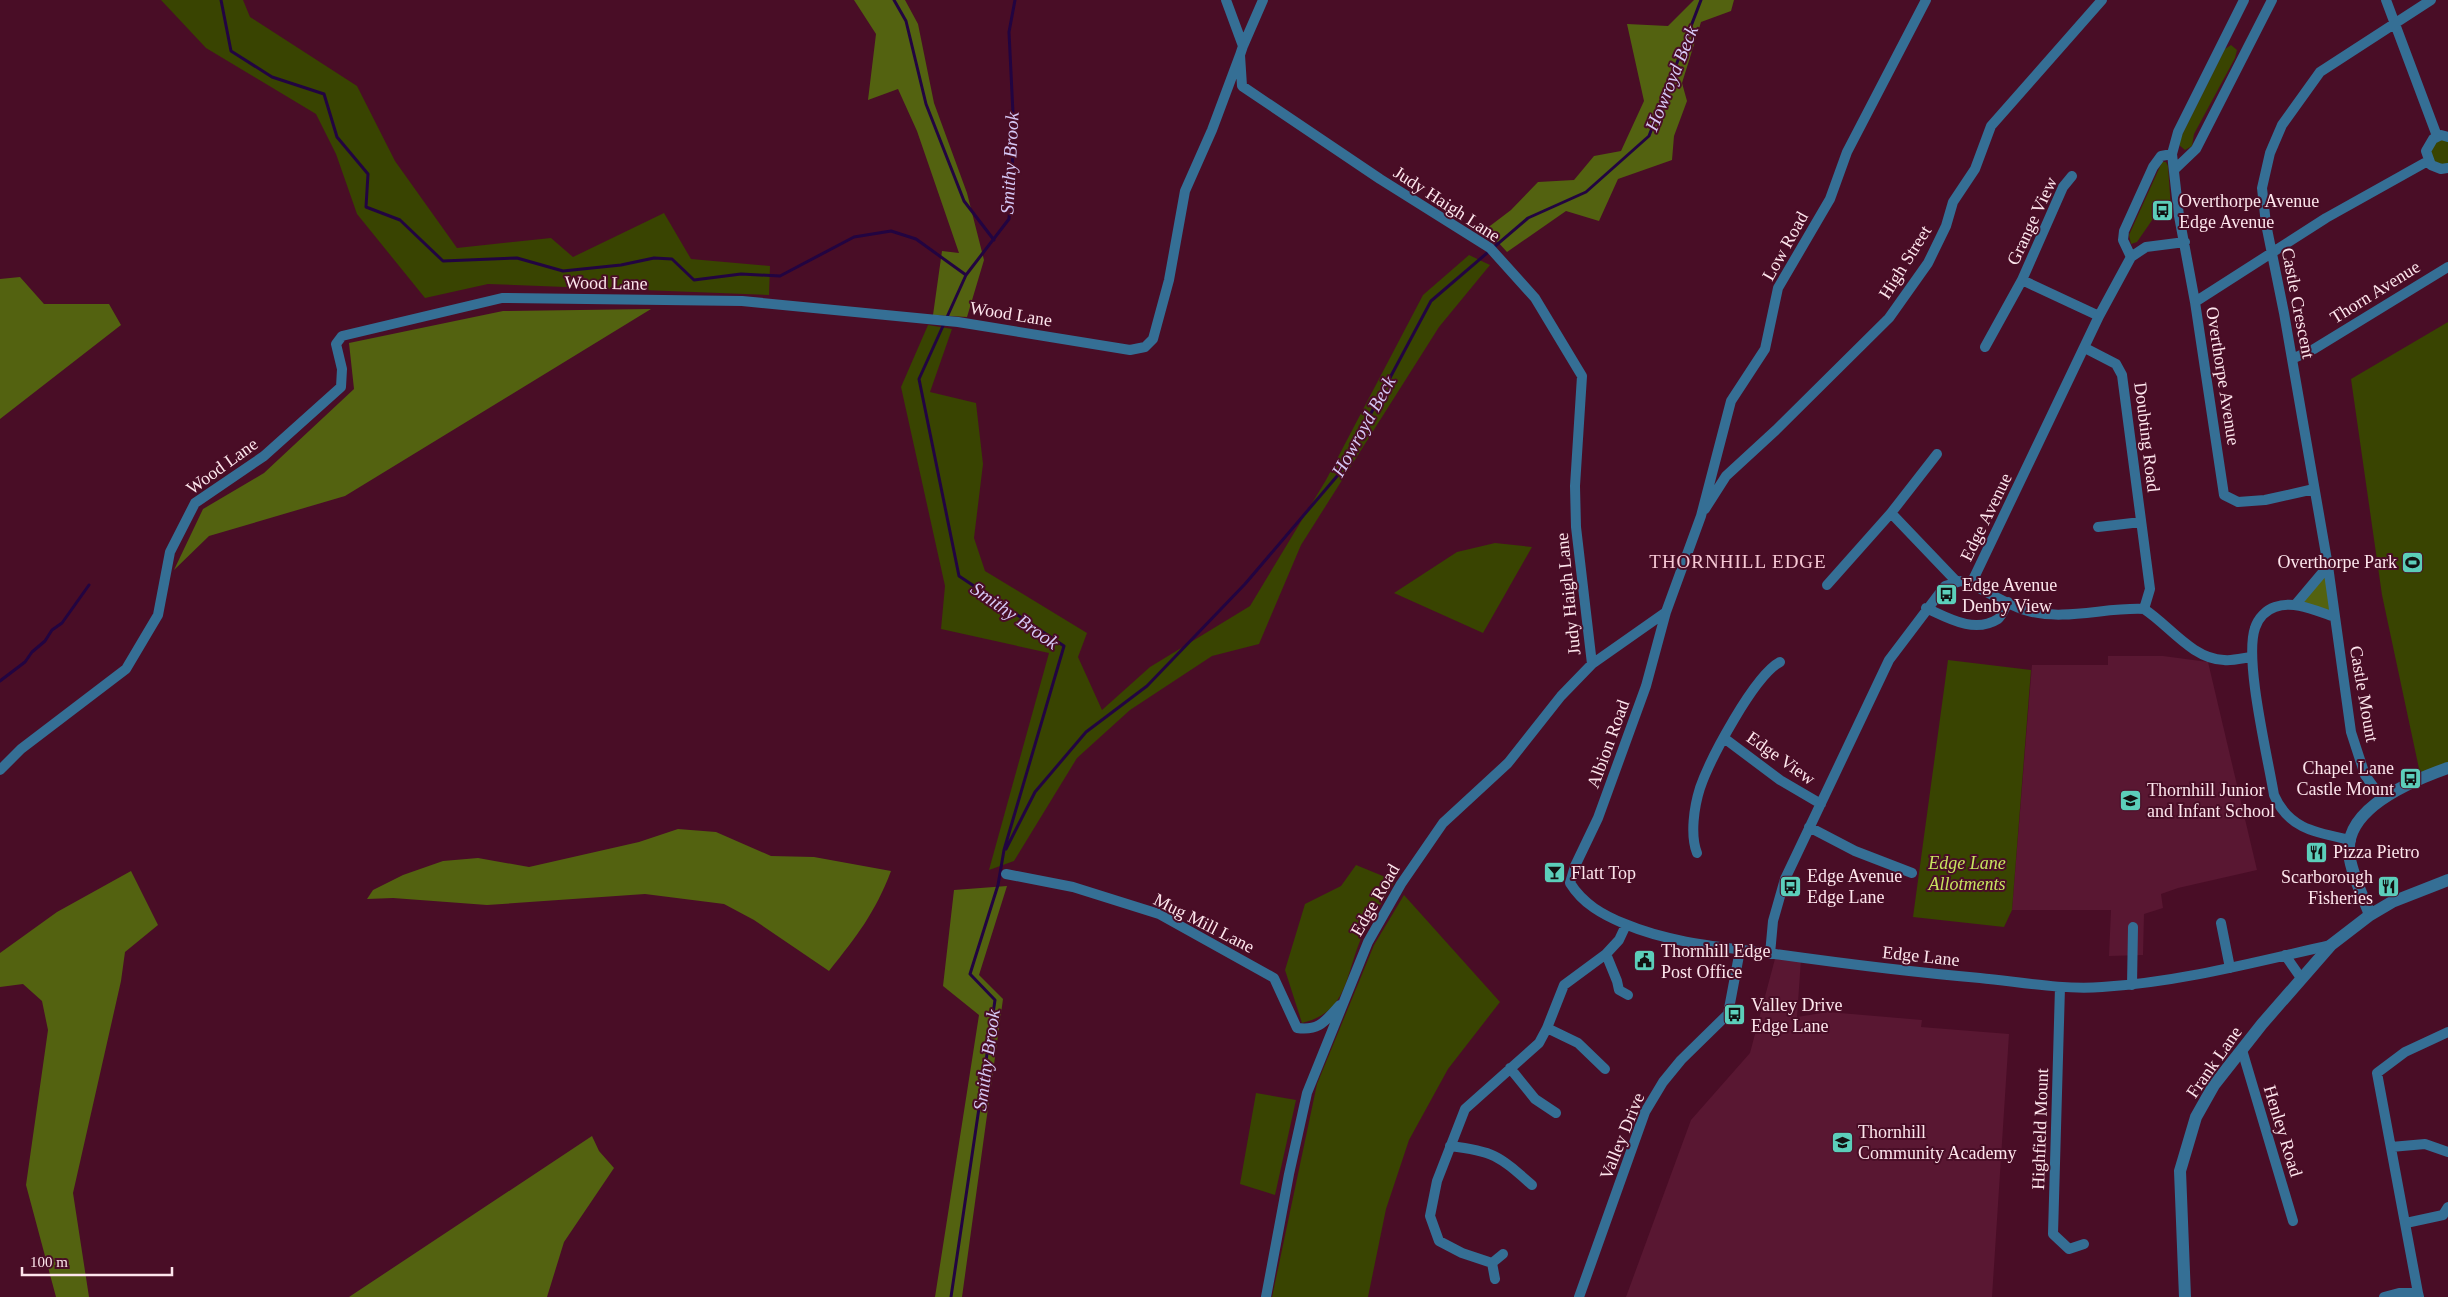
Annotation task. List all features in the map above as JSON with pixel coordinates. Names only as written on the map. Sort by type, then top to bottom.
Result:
[{"type":"street","points":[[1226,0],[1242,50],[1242,86],[1229,86]]},
{"type":"street","name":"Wood Lane","points":[[0,770],[21,748],[126,669],[158,615],[170,552],[194,503],[264,456],[341,387],[342,369],[336,344],[342,336],[502,298],[742,302],[958,322],[1130,350],[1145,347],[1153,339],[1169,280],[1185,191],[1263,0]]},
{"type":"street","name":"Low Road","points":[[1701,516],[1732,401],[1765,348],[1778,288],[1830,199],[1847,152],[1926,0]]},
{"type":"street","name":"High Street","points":[[1701,516],[1726,476],[1776,430],[1889,318],[1928,263],[1946,226],[1953,202],[1975,169],[1991,126],[2102,0]]},
{"type":"street","name":"Overthorpe Avenue","points":[[2244,0],[2178,132],[2172,154],[2174,170],[2224,495],[2238,502],[2265,500],[2314,489]]},
{"type":"street","points":[[2174,170],[2196,149],[2272,0]]},
{"type":"street","points":[[2386,0],[2437,136]]},
{"type":"street","name":"Castle Crescent","points":[[2328,566],[2262,188],[2268,162],[2282,125],[2320,72],[2431,0]]},
{"type":"street","name":"Judy Haigh Lane","points":[[1242,86],[1380,180],[1490,248],[1535,298],[1582,376],[1575,486],[1576,527],[1592,664]]},
{"type":"street","points":[[2448,136],[2437,136],[2427,146],[2428,161],[2436,168],[2448,170]]},
{"type":"street","points":[[2172,154],[2161,156],[2153,167],[2124,231],[2122,240],[2131,257],[2146,247],[2185,242]]},
{"type":"street","points":[[2195,302],[2326,218],[2428,161]]},
{"type":"street","name":"Grange View","points":[[1985,347],[2022,280],[2063,187],[2072,176]]},
{"type":"street","name":"Edge Avenue","points":[[1770,954],[1773,921],[1785,879],[1889,660],[1926,608],[1945,586],[1956,581],[1972,584],[2099,316],[2131,257]]},
{"type":"street","name":"Thorn Avenue","points":[[2292,359],[2314,349],[2448,266]]},
{"type":"street","name":"Grange View","points":[[2022,280],[2099,316]]},
{"type":"street","name":"Doubting Road","points":[[2084,348],[2116,364],[2122,375],[2150,589],[2144,609]]},
{"type":"street","points":[[1827,585],[1892,513],[1937,454]]},
{"type":"street","points":[[1892,513],[1956,581]]},
{"type":"street","name":"Albion Road","points":[[1570,882],[1575,866],[1598,818],[1643,695],[1666,612],[1701,516]]},
{"type":"street","points":[[2098,527],[2141,522]]},
{"type":"street","points":[[2296,604],[2328,566]]},
{"type":"street","name":"Castle Mount","points":[[2328,566],[2351,732],[2365,775],[2382,799]]},
{"type":"street","points":[[1972,584],[2028,611],[2064,615],[2120,608],[2144,609],[2160,619],[2179,639],[2201,652],[2224,660],[2251,657]]},
{"type":"street","points":[[1926,608],[1960,623],[1983,625],[1999,618],[2008,602]]},
{"type":"street","points":[[2335,617],[2296,604],[2276,606],[2262,615],[2255,628],[2251,657],[2274,796],[2280,809],[2298,825],[2322,834],[2351,840]]},
{"type":"street","name":"Edge Road","points":[[1266,1297],[1289,1174],[1307,1093],[1368,942],[1401,884],[1443,823],[1508,763],[1561,696],[1592,664],[1666,612]]},
{"type":"street","name":"Edge View","points":[[1697,853],[1693,832],[1700,789],[1724,738],[1771,667],[1780,662]]},
{"type":"street","name":"Edge View","points":[[1724,738],[1780,780],[1821,804]]},
{"type":"street","points":[[2370,915],[2349,851],[2354,827],[2382,799],[2408,783],[2448,768]]},
{"type":"street","points":[[1810,827],[1855,851],[1912,872]]},
{"type":"street","name":"Mug Mill Lane","points":[[1006,874],[1073,887],[1159,914],[1274,978],[1297,1028],[1311,1030],[1322,1023],[1344,1001]]},
{"type":"street","name":"Frank Lane","points":[[2185,1297],[2180,1171],[2196,1118],[2214,1085],[2301,978],[2331,945],[2370,915],[2392,902],[2448,880]]},
{"type":"street","name":"Edge Lane","points":[[1570,882],[1578,896],[1588,905],[1626,925],[1657,934],[1740,950],[1844,964],[2060,987],[2100,988],[2167,981],[2331,945]]},
{"type":"street","points":[[2221,923],[2230,968]]},
{"type":"street","points":[[1492,1263],[1462,1253],[1439,1241],[1430,1216],[1437,1181],[1464,1109],[1539,1043],[1564,985],[1606,954],[1619,940],[1626,925]]},
{"type":"street","points":[[2132,985],[2133,927]]},
{"type":"street","name":"Valley Drive","points":[[1579,1297],[1645,1112],[1663,1082],[1681,1060],[1728,1014],[1740,950]]},
{"type":"street","points":[[1606,954],[1619,990],[1628,995]]},
{"type":"street","points":[[2285,956],[2301,978]]},
{"type":"street","name":"Highfield Mount","points":[[2060,987],[2053,1234],[2069,1249],[2084,1244]]},
{"type":"street","points":[[1547,1028],[1578,1043],[1605,1069]]},
{"type":"street","points":[[2384,1297],[2399,1293],[2418,1295],[2377,1072],[2405,1052],[2448,1032]]},
{"type":"street","name":"Henley Road","points":[[2242,1050],[2293,1221]]},
{"type":"street","points":[[1510,1068],[1535,1098],[1556,1113]]},
{"type":"street","points":[[2392,1147],[2425,1144],[2448,1152]]},
{"type":"street","points":[[1450,1146],[1481,1150],[1502,1158],[1532,1184]]},
{"type":"street","points":[[2406,1223],[2443,1215],[2448,1207]]},
{"type":"street","points":[[1492,1263],[1503,1254]]},
{"type":"street","points":[[1492,1263],[1495,1279]]},
{"type":"shaded area","name":"Thornhill Junior and Infant School","points":[[2108,656],[2163,656],[2208,662],[2257,870],[2178,888],[2161,894],[2163,908],[2144,914],[2143,955],[2109,956],[2111,910],[2012,910],[2032,665],[2108,665]]},
{"type":"shaded area","name":"Thornhill Community Academy","points":[[1776,955],[1801,959],[1797,1017],[1828,1012],[1922,1020],[1921,1027],[2009,1034],[1992,1297],[1626,1297],[1691,1120],[1750,1053]]},
{"type":"green space","points":[[161,0],[243,0],[250,17],[357,86],[395,161],[457,248],[551,238],[573,257],[664,213],[691,259],[770,266],[769,295],[488,284],[425,298],[357,214],[336,154],[316,114],[206,48]]},
{"type":"green space","points":[[854,0],[905,0],[918,24],[934,103],[967,193],[984,260],[967,317],[933,315],[942,251],[959,253],[917,131],[898,89],[868,100],[876,34]]},
{"type":"green space","points":[[1694,0],[1734,0],[1731,11],[1701,22],[1682,83],[1687,101],[1674,136],[1672,160],[1618,179],[1599,221],[1566,211],[1507,252],[1486,229],[1511,210],[1538,182],[1574,180],[1594,156],[1621,151],[1644,101],[1627,24],[1668,26]]},
{"type":"green space","points":[[2231,45],[2237,50],[2235,58],[2194,134],[2192,146],[2185,150],[2179,145],[2182,135],[2225,49]]},
{"type":"green space","points":[[2448,137],[2448,168],[2436,168],[2427,146]]},
{"type":"green space","points":[[2162,162],[2166,162],[2168,166],[2171,209],[2157,209],[2157,213],[2137,242],[2131,244],[2129,235]]},
{"type":"green space","points":[[1469,255],[1490,265],[1439,327],[1301,545],[1259,644],[1212,656],[1130,710],[1077,758],[1014,861],[989,870],[1049,653],[941,629],[945,586],[901,387],[928,325],[952,329],[930,392],[976,403],[983,464],[974,538],[985,571],[1087,633],[1078,657],[1102,710],[1150,667],[1250,606],[1326,480],[1423,295]]},
{"type":"green space","points":[[20,277],[44,304],[109,304],[121,325],[0,419],[0,279]]},
{"type":"green space","points":[[651,309],[345,496],[209,536],[174,570],[203,509],[264,473],[354,389],[349,343],[503,311]]},
{"type":"green space","name":"Overthorpe Park","points":[[2448,322],[2448,768],[2421,778],[2382,595],[2351,379]]},
{"type":"green space","points":[[1495,543],[1532,547],[1483,633],[1394,593],[1457,552]]},
{"type":"green space","points":[[2328,566],[2335,617],[2296,604]]},
{"type":"green space","name":"Edge Lane Allotments","points":[[1948,660],[2031,670],[2012,910],[2004,927],[1913,917]]},
{"type":"green space","points":[[678,829],[716,832],[771,856],[814,857],[891,871],[872,912],[829,971],[754,920],[724,904],[645,894],[487,905],[393,898],[367,899],[373,890],[403,875],[443,861],[478,858],[529,867],[639,842]]},
{"type":"green space","points":[[1356,865],[1395,881],[1360,941],[1347,980],[1336,1002],[1328,1011],[1317,1018],[1302,1023],[1285,970],[1305,904],[1341,886]]},
{"type":"green space","points":[[131,871],[158,925],[125,952],[121,981],[73,1193],[89,1297],[56,1297],[26,1185],[48,1030],[42,1001],[23,984],[0,987],[0,953],[57,912]]},
{"type":"green space","points":[[1007,886],[979,975],[1003,999],[962,1297],[935,1297],[979,1015],[943,986],[954,890]]},
{"type":"green space","points":[[1404,895],[1500,1002],[1448,1069],[1409,1140],[1386,1209],[1368,1297],[1272,1297],[1317,1084],[1374,945]]},
{"type":"green space","points":[[1256,1093],[1296,1100],[1275,1195],[1240,1184]]},
{"type":"green space","points":[[592,1136],[599,1151],[614,1168],[564,1242],[547,1297],[349,1297]]},
{"type":"waterway","points":[[221,0],[231,51],[272,77],[324,94],[337,137],[368,174],[366,207],[400,220],[443,261],[517,258],[563,271],[621,265],[654,258],[672,259],[694,280],[741,274],[780,276],[854,237],[891,231],[916,239],[966,275]]},
{"type":"waterway","points":[[894,0],[906,21],[926,104],[964,201],[994,240]]},
{"type":"waterway","name":"Smithy Brook","points":[[951,1297],[995,1000],[970,974],[998,885],[1004,850],[1064,646],[959,576],[919,379],[966,275],[1009,219],[1014,134],[1009,32],[1015,0]]},
{"type":"waterway","name":"Howroyd Beck","points":[[1006,849],[1035,792],[1086,732],[1147,686],[1245,584],[1338,475],[1431,301],[1528,218],[1586,192],[1649,136],[1701,0]]},
{"type":"waterway","points":[[0,681],[25,662],[32,652],[45,641],[52,630],[62,623],[89,585]]},
{"type":"place","name":"Overthorpe Avenue Edge Avenue","points":[[2163,211]]},
{"type":"place","name":"Overthorpe Park","points":[[2413,562]]},
{"type":"place","name":"Edge Avenue Denby View","points":[[1946,595]]},
{"type":"place","name":"Chapel Lane Castle Mount","points":[[2410,778]]},
{"type":"place","name":"Thornhill Junior and Infant School","points":[[2131,800]]},
{"type":"place","name":"Pizza Pietro","points":[[2317,852]]},
{"type":"place","name":"Flatt Top","points":[[1555,873]]},
{"type":"place","name":"Edge Avenue Edge Lane","points":[[1791,886]]},
{"type":"place","name":"Scarborough Fisheries","points":[[2389,887]]},
{"type":"place","name":"Thornhill Edge Post Office","points":[[1645,961]]},
{"type":"place","name":"Valley Drive Edge Lane","points":[[1735,1015]]},
{"type":"place","name":"Thornhill Community Academy","points":[[1842,1142]]},
{"type":"district","name":"THORNHILL EDGE","points":[[1738,561]]}]
